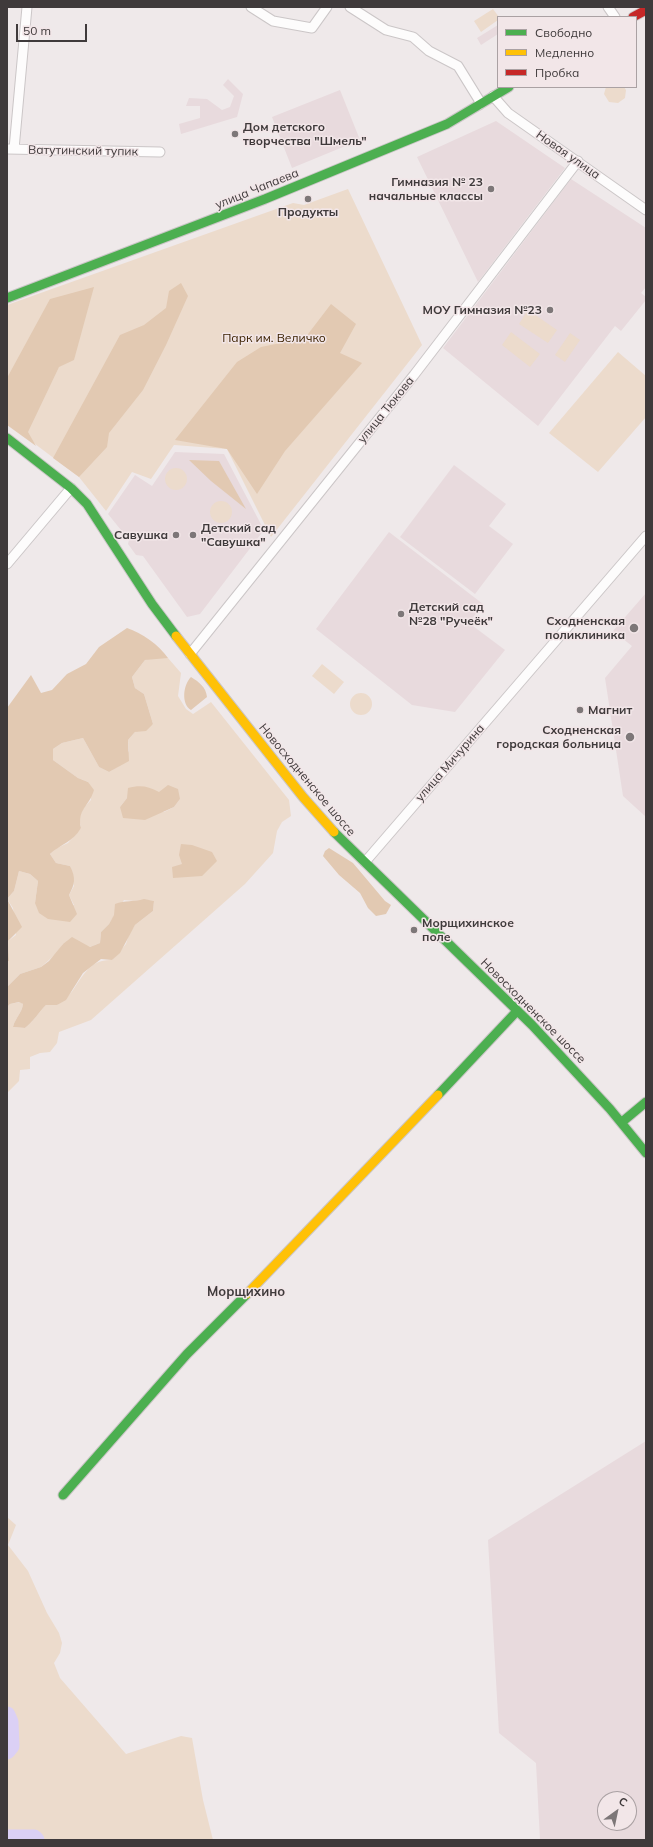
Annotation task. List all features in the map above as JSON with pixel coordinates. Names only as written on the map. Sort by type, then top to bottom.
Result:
[{"type":"street","points":[[11,149],[27,7]]},
{"type":"street","points":[[251,7],[273,21],[312,28],[327,7]]},
{"type":"street","points":[[350,7],[386,30],[413,37],[430,51],[458,66],[478,100],[479,105]]},
{"type":"street","points":[[608,7],[614,16]]},
{"type":"street","points":[[635,16],[646,10]]},
{"type":"street","name":"улица Чапаева","points":[[7,298],[278,194],[447,124],[507,88]]},
{"type":"street","name":"Новая улица","points":[[493,96],[508,113],[646,210]]},
{"type":"street","name":"Ватутинский тупик","points":[[11,149],[160,152]]},
{"type":"street","name":"улица Тюкова","points":[[190,654],[414,375],[578,161]]},
{"type":"street","name":"Новосходненское шоссе","points":[[7,438],[71,488],[88,504],[152,604],[302,797],[364,862],[517,1011],[622,1122],[646,1153]]},
{"type":"street","points":[[7,564],[71,488]]},
{"type":"street","name":"улица Мичурина","points":[[364,862],[646,536]]},
{"type":"street","points":[[63,1495],[85,1472],[187,1354],[302,1239],[517,1011]]},
{"type":"street","points":[[622,1122],[646,1102]]},
{"type":"shaded area","points":[[497,26],[497,35],[481,45],[477,38]]},
{"type":"shaded area","points":[[228,79],[243,94],[237,117],[181,134],[179,124],[200,118],[200,106],[186,106],[189,98],[207,99],[222,110],[230,107],[234,96],[223,85]]},
{"type":"shaded area","points":[[340,90],[360,140],[292,168],[272,117]]},
{"type":"shaded area","name":"Гимназия № 23 начальные классы","points":[[496,121],[565,168],[478,282],[417,157]]},
{"type":"shaded area","name":"МОУ Гимназия №23","points":[[571,179],[646,228],[646,287],[641,293],[646,297],[646,300],[621,331],[615,326],[538,426],[443,348]]},
{"type":"shaded area","points":[[181,283],[188,296],[166,345],[143,390],[109,433],[107,447],[79,477],[53,458],[120,335],[144,325],[166,308],[169,291]]},
{"type":"shaded area","points":[[94,287],[74,360],[59,367],[28,432],[36,446],[7,425],[7,378],[50,299]]},
{"type":"shaded area","points":[[331,304],[356,324],[340,353],[362,363],[285,451],[257,494],[227,449],[175,440],[237,362],[261,347],[305,338]]},
{"type":"shaded area","name":"Детский сад \"Савушка\"","points":[[175,452],[224,454],[264,530],[200,614],[187,617],[143,556],[136,555],[128,544],[129,540],[108,514],[135,475],[152,486]]},
{"type":"shaded area","points":[[189,460],[219,461],[246,509],[211,481]]},
{"type":"shaded area","name":"Детский сад №28 \"Ручеёк\"","points":[[454,465],[506,504],[489,526],[513,544],[475,594],[400,537]]},
{"type":"shaded area","name":"Детский сад №28 \"Ручеёк\"","points":[[389,532],[483,604],[469,623],[505,650],[455,712],[412,705],[316,629]]},
{"type":"shaded area","name":"Сходненская городская больница","points":[[646,593],[646,817],[623,796],[605,678],[632,646],[613,631]]},
{"type":"shaded area","points":[[127,628],[133,630],[155,644],[168,658],[145,660],[132,677],[135,688],[144,694],[153,724],[146,731],[135,732],[128,740],[129,761],[109,772],[99,767],[83,738],[62,743],[53,749],[53,760],[78,778],[88,782],[94,790],[82,812],[80,822],[81,828],[78,833],[71,840],[50,854],[56,863],[70,866],[72,870],[74,881],[73,888],[69,895],[77,914],[70,922],[48,919],[39,913],[35,903],[38,881],[30,874],[19,871],[14,891],[7,899],[7,708],[31,675],[41,693],[52,690],[67,674],[86,664],[99,647]]},
{"type":"shaded area","points":[[191,677],[204,688],[207,697],[191,710],[184,699],[184,694],[188,680]]},
{"type":"shaded area","points":[[168,785],[178,789],[180,799],[174,807],[145,820],[123,818],[120,807],[127,798],[128,788],[144,787],[151,788],[159,792]]},
{"type":"shaded area","points":[[181,844],[192,845],[212,852],[217,861],[202,876],[173,878],[172,867],[182,864],[179,855]]},
{"type":"shaded area","points":[[329,848],[353,863],[385,901],[391,905],[386,914],[376,916],[368,908],[360,893],[339,875],[323,856],[325,851]]},
{"type":"shaded area","points":[[7,899],[22,927],[8,941],[9,961],[7,962]]},
{"type":"shaded area","points":[[144,899],[154,901],[153,911],[135,925],[120,953],[112,960],[101,959],[83,973],[66,1000],[57,1005],[46,1005],[25,1028],[13,1027],[23,1004],[19,1002],[10,1004],[7,1007],[7,987],[20,974],[41,967],[49,961],[63,944],[72,937],[90,947],[100,943],[101,932],[109,924],[114,915],[115,904]]},
{"type":"shaded area","points":[[646,1441],[646,1840],[540,1840],[536,1763],[499,1733],[488,1540]]},
{"type":"green space","points":[[493,9],[498,16],[497,16],[497,21],[481,32],[474,21]]},
{"type":"green space","points":[[606,88],[625,88],[626,90],[625,98],[618,103],[609,102],[604,94]]},
{"type":"green space","name":"Парк им. Величко","points":[[348,189],[422,345],[271,537],[227,449],[174,445],[151,479],[132,472],[106,511],[79,477],[7,423],[7,305],[293,203],[304,205]]},
{"type":"green space","points":[[528,310],[557,330],[548,343],[519,324]]},
{"type":"green space","points":[[511,332],[540,354],[530,367],[502,345]]},
{"type":"green space","points":[[570,333],[580,340],[565,362],[555,355]]},
{"type":"green space","points":[[618,352],[646,376],[646,417],[598,472],[549,433]]},
{"type":"green space","points":[[176,468],[184,471],[187,479],[184,487],[176,490],[168,487],[165,479],[168,471]]},
{"type":"green space","points":[[221,501],[229,504],[232,512],[229,520],[221,523],[213,520],[210,512],[213,504]]},
{"type":"green space","points":[[156,657],[168,658],[181,673],[178,696],[186,709],[193,714],[211,702],[289,800],[291,816],[282,822],[277,831],[273,853],[245,884],[91,1020],[59,1032],[57,1043],[50,1052],[40,1053],[30,1057],[30,1069],[20,1070],[19,1081],[7,1093],[7,1007],[10,1004],[20,1002],[23,1004],[13,1027],[25,1028],[46,1005],[57,1005],[67,996],[93,965],[105,960],[112,960],[126,944],[129,934],[135,925],[153,911],[154,901],[124,900],[109,924],[101,932],[100,943],[90,947],[63,944],[57,953],[41,967],[20,974],[7,987],[7,962],[9,961],[8,941],[16,935],[13,908],[7,899],[14,891],[19,871],[30,874],[38,881],[35,903],[74,905],[69,895],[74,886],[70,866],[56,863],[50,854],[57,848],[68,843],[81,828],[81,812],[91,800],[88,782],[78,778],[53,760],[53,749],[62,743],[83,738],[99,767],[109,772],[119,766],[129,751],[128,740],[135,732],[153,724],[144,694],[135,688],[132,677],[145,660]],"holes":[[[159,792],[180,799],[174,807],[164,812],[120,807],[127,798]]]},
{"type":"green space","points":[[322,664],[344,682],[334,694],[312,676]]},
{"type":"green space","points":[[361,693],[369,696],[372,704],[369,712],[361,715],[353,712],[350,704],[353,696]]},
{"type":"green space","points":[[7,1517],[16,1525],[8,1545],[28,1571],[47,1613],[59,1633],[62,1643],[60,1653],[54,1663],[60,1678],[126,1754],[181,1736],[192,1738],[203,1800],[213,1840],[7,1840]]},
{"type":"waterway","points":[[7,1715],[10,1722],[11,1746],[7,1751]]},
{"type":"waterway","points":[[7,1838],[34,1838],[36,1840]]},
{"type":"traffic: fast","points":[[7,298],[265,199],[447,124],[507,88]]},
{"type":"traffic: fast","points":[[7,438],[71,488],[87,504],[152,604],[176,636]]},
{"type":"traffic: fast","points":[[334,832],[532,1025],[610,1109],[646,1153]]},
{"type":"traffic: fast","points":[[438,1095],[517,1011]]},
{"type":"traffic: fast","points":[[622,1122],[646,1102]]},
{"type":"traffic: fast","points":[[63,1495],[187,1354],[247,1294]]},
{"type":"traffic: slow","points":[[176,636],[303,797],[334,832]]},
{"type":"traffic: slow","points":[[247,1294],[438,1095]]},
{"type":"traffic: jam","points":[[635,16],[646,10]]},
{"type":"place","name":"Дом детского творчества \"Шмель\"","points":[[235,134]]},
{"type":"place","name":"Гимназия № 23 начальные классы","points":[[491,189]]},
{"type":"place","name":"Продукты","points":[[308,199]]},
{"type":"place","name":"МОУ Гимназия №23","points":[[550,310]]},
{"type":"place","name":"Савушка","points":[[176,535]]},
{"type":"place","name":"Детский сад \"Савушка\"","points":[[193,535]]},
{"type":"place","name":"Детский сад №28 \"Ручеёк\"","points":[[401,614]]},
{"type":"place","name":"Сходненская поликлиника","points":[[634,628]]},
{"type":"place","name":"Магнит","points":[[580,710]]},
{"type":"place","name":"Сходненская городская больница","points":[[630,737]]},
{"type":"place","name":"Морщихинское поле","points":[[414,930]]},
{"type":"district","name":"Морщихино","points":[[246,1292]]}]
